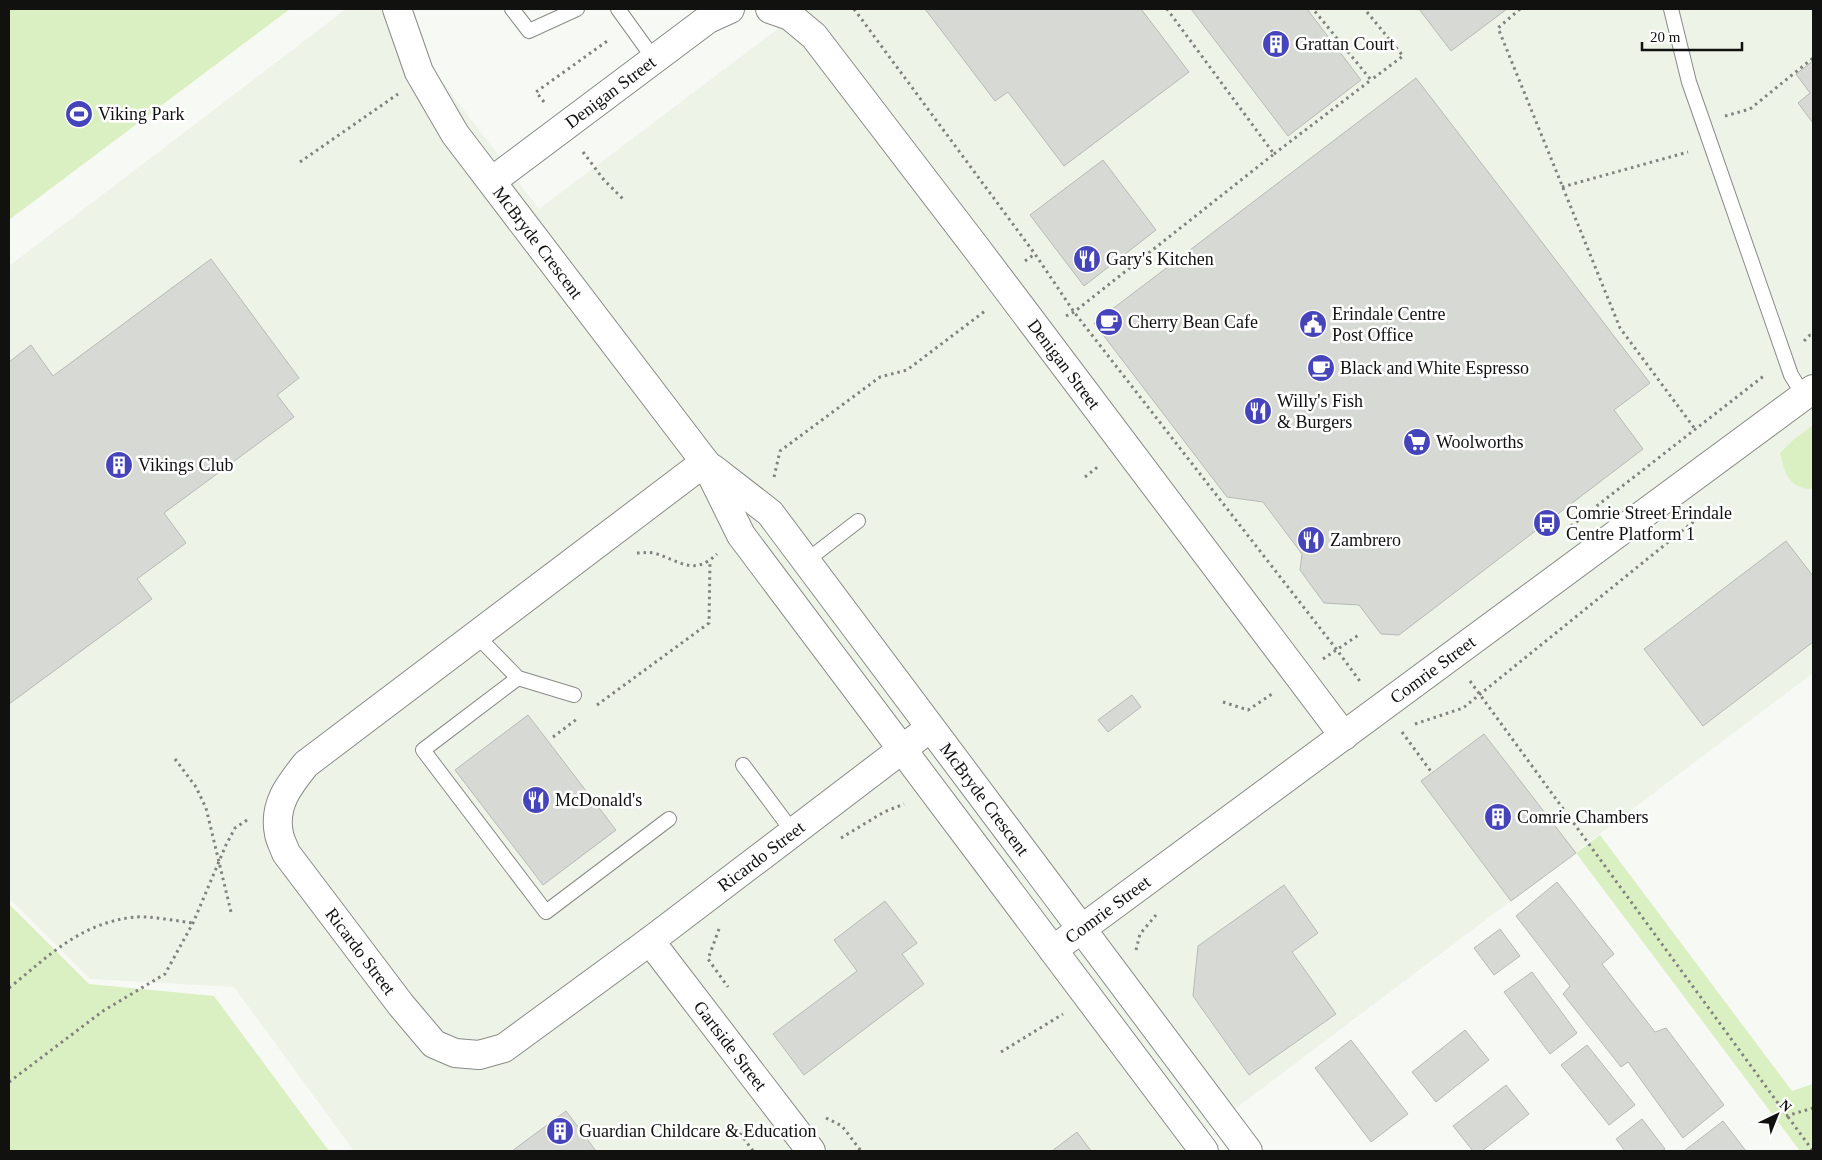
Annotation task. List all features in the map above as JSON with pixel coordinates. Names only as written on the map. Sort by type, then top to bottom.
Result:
[{"type":"street","name":"McBryde Crescent","points":[[397,9],[419,72],[455,134],[705,462],[741,535],[1204,1151]]},
{"type":"street","name":"Denigan Street","points":[[492,181],[708,19],[730,9]]},
{"type":"street","name":"Denigan Street","points":[[770,9],[790,16],[814,36],[1010,292],[1344,736]]},
{"type":"street","name":"Comrie Street","points":[[1053,950],[1808,393]]},
{"type":"street","name":"McBryde Crescent","points":[[705,462],[770,513],[1248,1151]]},
{"type":"street","name":"Ricardo Street","points":[[705,462],[306,764],[285,791],[278,813],[279,834],[286,853],[401,1005],[434,1044],[455,1053],[479,1054],[504,1048],[650,941],[930,728]]},
{"type":"street","name":"Gartside Street","points":[[650,941],[811,1151]]},
{"type":"lane","points":[[512,9],[529,31],[557,13],[577,9]]},
{"type":"lane","points":[[618,9],[654,59]]},
{"type":"lane","points":[[1671,9],[1690,82],[1784,358],[1791,375],[1808,393]]},
{"type":"lane","points":[[806,562],[858,522]]},
{"type":"lane","points":[[476,635],[518,678],[574,695]]},
{"type":"lane","points":[[518,678],[423,750],[546,912],[669,819]]},
{"type":"lane","points":[[743,765],[794,832]]},
{"type":"path","points":[[855,9],[1035,254],[1074,312],[1364,687]]},
{"type":"path","points":[[1167,9],[1274,154]]},
{"type":"path","points":[[1313,9],[1371,80]]},
{"type":"path","points":[[1520,9],[1498,28],[1620,328],[1695,429]]},
{"type":"path","points":[[1074,312],[1274,154],[1403,56],[1367,12]]},
{"type":"path","points":[[548,107],[536,92],[629,24]]},
{"type":"path","points":[[300,162],[400,93]]},
{"type":"path","points":[[581,149],[604,180],[623,199]]},
{"type":"path","points":[[773,480],[780,451],[880,377],[906,370],[1010,292]]},
{"type":"path","points":[[1567,528],[1758,381],[1810,335],[1813,336]]},
{"type":"path","points":[[1085,477],[1107,460]]},
{"type":"path","points":[[1413,724],[1463,708],[1703,514],[1713,502]]},
{"type":"path","points":[[634,553],[651,552],[685,566],[700,565],[710,560],[724,548]]},
{"type":"path","points":[[595,706],[709,623],[710,560]]},
{"type":"path","points":[[1451,656],[1812,1151]]},
{"type":"path","points":[[553,737],[580,717]]},
{"type":"path","points":[[1408,728],[1401,733],[1432,773]]},
{"type":"path","points":[[175,759],[196,787],[202,801],[231,912]]},
{"type":"path","points":[[836,841],[884,812],[911,801]]},
{"type":"path","points":[[9,1082],[103,1011],[164,974],[193,923],[235,828],[254,815],[264,815],[279,821]]},
{"type":"path","points":[[1136,951],[1140,934],[1158,913]]},
{"type":"path","points":[[9,988],[64,944],[82,932],[98,926],[136,917],[193,923]]},
{"type":"path","points":[[720,925],[708,959],[730,990]]},
{"type":"path","points":[[1002,1052],[1066,1012]]},
{"type":"path","points":[[1786,1116],[1813,1108]]},
{"type":"path","points":[[821,1115],[842,1126],[861,1151]]},
{"type":"path","points":[[736,1128],[754,1151]]},
{"type":"shaded area","points":[[346,9],[387,9],[539,209],[804,9],[1813,9],[1813,673],[1179,1151],[354,1151],[234,987],[90,979],[9,898],[9,266]]},
{"type":"green space","name":"Viking Park","points":[[9,9],[290,9],[9,220]]},
{"type":"green space","points":[[1813,425],[1813,487],[1810,489],[1797,486],[1791,481],[1784,468],[1780,453]]},
{"type":"green space","points":[[1600,835],[1792,1091],[1813,1084],[1813,1151],[1800,1151],[1576,853]]},
{"type":"green space","points":[[9,904],[89,984],[214,996],[329,1151],[9,1151]]},
{"type":"building","points":[[925,9],[1141,9],[1189,72],[1064,166],[1008,92],[995,101]]},
{"type":"building","name":"Grattan Court","points":[[1191,9],[1307,9],[1361,80],[1288,136]]},
{"type":"building","points":[[1419,9],[1507,9],[1451,51]]},
{"type":"building","points":[[1813,61],[1813,123],[1798,103],[1810,93],[1796,74]]},
{"type":"building","points":[[1416,78],[1650,383],[1614,410],[1643,449],[1399,635],[1381,634],[1359,605],[1324,603],[1300,570],[1302,554],[1263,502],[1227,497],[1094,323]]},
{"type":"building","points":[[1103,160],[1156,230],[1084,286],[1030,215]]},
{"type":"building","name":"Vikings Club","points":[[211,259],[299,378],[277,395],[294,417],[164,513],[186,543],[137,579],[152,599],[9,704],[9,362],[31,345],[53,376]]},
{"type":"building","points":[[1786,541],[1813,576],[1813,642],[1703,726],[1644,649]]},
{"type":"building","points":[[1132,695],[1141,707],[1108,732],[1098,720]]},
{"type":"building","name":"McDonald's","points":[[528,715],[616,830],[543,885],[455,770]]},
{"type":"building","name":"Comrie Chambers","points":[[1484,734],[1576,853],[1511,901],[1421,781]]},
{"type":"building","points":[[1557,882],[1614,954],[1602,964],[1655,1032],[1666,1028],[1724,1105],[1683,1138],[1628,1062],[1621,1067],[1563,994],[1570,986],[1516,916]]},
{"type":"building","points":[[1284,885],[1318,933],[1292,952],[1336,1014],[1249,1075],[1193,996],[1198,946]]},
{"type":"building","points":[[885,901],[917,943],[902,954],[924,984],[804,1075],[773,1034],[857,971],[834,940]]},
{"type":"building","points":[[1500,929],[1520,956],[1494,975],[1474,948]]},
{"type":"building","points":[[1532,972],[1577,1033],[1550,1054],[1504,992]]},
{"type":"building","points":[[1465,1030],[1489,1060],[1436,1102],[1412,1072]]},
{"type":"building","points":[[1351,1040],[1408,1114],[1371,1142],[1315,1068]]},
{"type":"building","points":[[1587,1045],[1635,1105],[1609,1125],[1561,1065]]},
{"type":"building","points":[[1506,1085],[1529,1114],[1482,1151],[1473,1151],[1453,1126]]},
{"type":"building","name":"Guardian Childcare & Education","points":[[566,1111],[596,1151],[512,1151]]},
{"type":"building","points":[[1642,1119],[1665,1149],[1662,1151],[1625,1151],[1616,1139]]},
{"type":"building","points":[[1723,1121],[1746,1151],[1684,1151]]},
{"type":"building","points":[[1077,1132],[1091,1151],[1052,1151]]},
{"type":"place","name":"Grattan Court","points":[[1276,44]]},
{"type":"place","name":"Viking Park","points":[[79,114]]},
{"type":"place","name":"Gary's Kitchen","points":[[1087,259]]},
{"type":"place","name":"Cherry Bean Cafe","points":[[1109,322]]},
{"type":"place","name":"Erindale Centre Post Office","points":[[1313,324]]},
{"type":"place","name":"Black and White Espresso","points":[[1321,368]]},
{"type":"place","name":"Willy's Fish & Burgers","points":[[1258,411]]},
{"type":"place","name":"Woolworths","points":[[1417,442]]},
{"type":"place","name":"Vikings Club","points":[[119,465]]},
{"type":"place","name":"Comrie Street Erindale Centre Platform 1","points":[[1547,523]]},
{"type":"place","name":"Zambrero","points":[[1311,540]]},
{"type":"place","name":"McDonald's","points":[[536,800]]},
{"type":"place","name":"Comrie Chambers","points":[[1498,817]]},
{"type":"place","name":"Guardian Childcare & Education","points":[[560,1131]]}]
